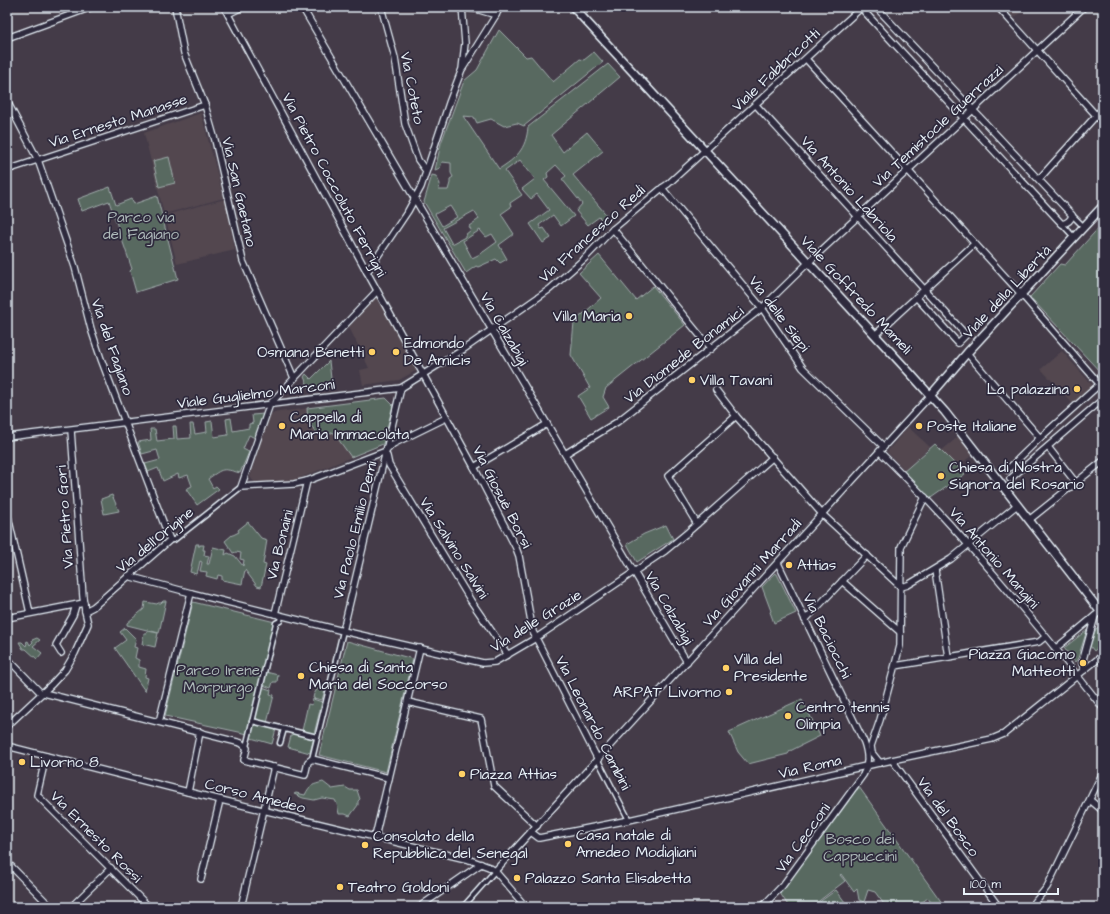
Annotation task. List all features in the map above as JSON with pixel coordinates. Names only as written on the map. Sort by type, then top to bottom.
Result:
[{"type":"street","points":[[7,38],[92,7]]},
{"type":"street","name":"Via San Gaetano","points":[[175,7],[184,53],[205,105],[229,196],[243,261],[294,378]]},
{"type":"street","name":"Via Pietro Coccoluto Ferrigni","points":[[224,7],[423,375]]},
{"type":"street","points":[[228,14],[242,7]]},
{"type":"street","name":"Via Calzabigi","points":[[302,7],[687,662]]},
{"type":"street","name":"Via Coteto","points":[[381,7],[395,58],[405,124],[418,160],[426,172]]},
{"type":"street","points":[[462,70],[465,43],[462,7],[496,15]]},
{"type":"street","points":[[367,272],[415,200],[462,70],[500,7]]},
{"type":"street","points":[[496,15],[504,7]]},
{"type":"street","name":"Viale Goffredo Mameli","points":[[573,7],[945,412],[1100,613]]},
{"type":"street","points":[[862,7],[1072,235]]},
{"type":"street","name":"Viale Fabbricotti","points":[[705,151],[862,7]]},
{"type":"street","points":[[868,14],[876,7],[1084,227]]},
{"type":"street","points":[[998,7],[1103,123]]},
{"type":"street","name":"Via Temistocle Guerrazzi","points":[[808,262],[1084,7]]},
{"type":"street","points":[[806,59],[1022,295],[1101,386],[1040,438],[1007,470]]},
{"type":"street","name":"Via del Fagiano","points":[[7,101],[38,160],[74,267],[91,329],[170,540]]},
{"type":"street","name":"Via Ernesto Manasse","points":[[38,160],[205,105]]},
{"type":"street","name":"Via Antonio Labriola","points":[[756,105],[966,335],[958,342],[916,297]]},
{"type":"street","points":[[1040,178],[1103,108]]},
{"type":"street","name":"Via Francesco Redi","points":[[491,330],[550,290],[584,259],[613,229],[668,184],[705,151]]},
{"type":"street","points":[[7,170],[38,160]]},
{"type":"street","name":"Via delle Siepi","points":[[662,188],[762,308],[808,373],[882,450]]},
{"type":"street","name":"Viale della Libertà","points":[[930,396],[1103,206]]},
{"type":"street","points":[[1062,224],[1067,223],[1071,219],[1072,215]]},
{"type":"street","points":[[613,229],[711,349]]},
{"type":"street","points":[[875,335],[974,244]]},
{"type":"street","name":"Via Diomede Bonamici","points":[[565,454],[611,427],[711,349],[762,308],[808,262]]},
{"type":"street","points":[[377,291],[270,404],[241,487],[294,484],[307,481],[386,451],[393,444],[446,418]]},
{"type":"street","name":"Viale Guglielmo Marconi","points":[[7,437],[401,388],[491,330]]},
{"type":"street","points":[[968,353],[1040,438]]},
{"type":"street","name":"Via Giosuè Borsi","points":[[423,375],[474,467],[519,556],[533,632],[536,638]]},
{"type":"street","name":"Via Paolo Emilio Demi","points":[[343,631],[401,388]]},
{"type":"street","points":[[716,390],[736,416],[822,514],[902,587]]},
{"type":"street","name":"Via Giovanni Marradi","points":[[495,871],[930,396]]},
{"type":"street","points":[[1010,479],[1103,399]]},
{"type":"street","points":[[697,524],[668,476],[736,416]]},
{"type":"street","points":[[474,467],[547,424]]},
{"type":"street","name":"Via Pietro Gori","points":[[71,430],[84,603]]},
{"type":"street","points":[[1048,447],[1076,482]]},
{"type":"street","name":"Via Antonio Mangini","points":[[882,450],[968,544],[1055,648]]},
{"type":"street","name":"Via Salvino Salvini","points":[[386,451],[389,465],[428,532],[471,601],[508,655]]},
{"type":"street","name":"Via delle Grazie","points":[[128,576],[343,631],[483,663],[495,662],[536,638],[665,551],[773,457]]},
{"type":"street","points":[[1029,520],[1103,461]]},
{"type":"street","name":"Via Bonaini","points":[[275,614],[307,481]]},
{"type":"street","name":"Via dell'Origine","points":[[84,611],[93,607],[170,540],[174,540],[241,487]]},
{"type":"street","points":[[880,763],[872,752],[871,746],[900,646],[902,587],[901,547],[925,497]]},
{"type":"street","points":[[902,587],[935,570],[951,559],[1017,505]]},
{"type":"street","points":[[7,512],[30,613]]},
{"type":"street","points":[[805,620],[867,555]]},
{"type":"street","name":"Via Baciocchi","points":[[778,563],[864,742],[868,756],[867,766]]},
{"type":"street","points":[[935,570],[948,657]]},
{"type":"street","points":[[842,581],[900,632]]},
{"type":"street","points":[[159,722],[188,592]]},
{"type":"street","points":[[7,618],[84,603],[84,611],[88,624],[75,653],[65,670],[43,693],[7,726]]},
{"type":"street","points":[[61,653],[56,645],[73,615],[76,605]]},
{"type":"street","points":[[1100,613],[1055,648],[1103,708]]},
{"type":"street","points":[[1084,670],[1082,663],[1100,613]]},
{"type":"street","points":[[282,616],[280,621],[276,623],[252,720],[244,760],[305,775],[308,762],[312,759],[343,631]]},
{"type":"street","points":[[895,666],[1039,642],[1045,637]]},
{"type":"street","name":"Via Leonardo Cambini","points":[[536,638],[629,820]]},
{"type":"street","points":[[375,837],[420,648]]},
{"type":"street","points":[[1076,675],[1103,655]]},
{"type":"street","points":[[7,658],[38,690],[43,693],[241,742],[246,747]]},
{"type":"street","name":"Via Roma","points":[[532,832],[539,838],[629,820],[892,760],[984,741],[1000,736],[1076,675]]},
{"type":"street","points":[[408,702],[481,718],[494,786],[537,826]]},
{"type":"street","points":[[252,720],[317,736]]},
{"type":"street","points":[[280,743],[284,729]]},
{"type":"street","points":[[188,792],[200,732]]},
{"type":"street","points":[[864,742],[874,739]]},
{"type":"street","name":"Corso Amedeo","points":[[7,746],[220,800],[470,860],[490,867],[495,871]]},
{"type":"street","name":"Via Ernesto Rossi","points":[[46,756],[37,795],[149,907]]},
{"type":"street","points":[[312,759],[389,778]]},
{"type":"street","name":"Via del Bosco","points":[[892,760],[999,907]]},
{"type":"street","name":"Via Cecconi","points":[[762,907],[783,886],[860,780],[867,766]]},
{"type":"street","points":[[241,907],[274,767]]},
{"type":"street","points":[[850,770],[856,774],[860,780]]},
{"type":"street","points":[[1031,907],[1046,887],[1103,772]]},
{"type":"street","points":[[201,879],[220,800]]},
{"type":"street","points":[[1090,800],[1103,811]]},
{"type":"street","points":[[7,862],[51,907]]},
{"type":"street","points":[[419,907],[481,864]]},
{"type":"street","points":[[71,907],[111,868]]},
{"type":"street","points":[[463,907],[495,871],[526,907]]},
{"type":"shaded area","points":[[1004,7],[1027,7],[1014,18]]},
{"type":"shaded area","points":[[201,113],[224,198],[164,214],[144,133]]},
{"type":"shaded area","points":[[225,199],[235,250],[177,264],[165,215]]},
{"type":"shaded area","name":"Edmondo De Amicis","points":[[377,296],[417,370],[399,380],[363,385],[360,370],[369,368],[349,327]]},
{"type":"shaded area","points":[[1062,351],[1093,386],[1073,404],[1041,369]]},
{"type":"shaded area","points":[[386,398],[393,405],[383,444],[293,481],[256,484],[250,477],[267,420],[272,413]]},
{"type":"shaded area","points":[[908,427],[930,447],[905,470],[887,452]]},
{"type":"shaded area","points":[[959,436],[973,455],[957,466],[955,464],[953,466],[941,451]]},
{"type":"green space","points":[[499,30],[526,57],[531,56],[553,82],[580,59],[584,60],[594,52],[603,62],[524,126],[517,123],[504,126],[491,119],[477,123],[474,117],[463,116],[499,169],[515,157],[519,152],[525,142],[528,127],[608,64],[620,77],[551,135],[563,152],[587,132],[603,151],[573,175],[609,218],[604,222],[599,217],[588,225],[576,211],[582,204],[562,179],[566,176],[556,165],[547,173],[548,177],[544,180],[574,216],[561,226],[553,215],[539,225],[541,229],[544,228],[551,238],[543,243],[530,224],[549,210],[537,194],[531,199],[522,189],[535,179],[520,160],[505,171],[522,195],[510,203],[511,207],[501,214],[514,234],[499,245],[507,259],[500,263],[496,259],[478,267],[476,266],[466,273],[424,202],[432,175],[436,176],[440,184],[439,190],[448,190],[450,179],[453,177],[451,173],[451,163],[442,162],[440,168],[435,170],[441,143],[464,81],[477,70]],"holes":[[[450,206],[457,217],[442,226],[435,214]],[[474,211],[479,219],[469,226],[471,230],[465,235],[465,237],[452,244],[443,228]],[[480,230],[486,237],[492,234],[497,242],[472,258],[463,241]]]},
{"type":"green space","points":[[169,157],[175,183],[159,187],[153,161]]},
{"type":"green space","name":"Parco via del Fagiano","points":[[110,187],[116,205],[131,199],[134,204],[157,196],[178,279],[136,292],[130,271],[132,269],[109,201],[82,211],[78,199]]},
{"type":"green space","points":[[1103,223],[1103,375],[1030,297],[1060,264],[1065,265]]},
{"type":"green space","points":[[599,255],[636,300],[653,286],[685,325],[606,388],[603,397],[609,407],[591,418],[578,396],[590,388],[571,355],[574,322],[601,298],[579,273]]},
{"type":"green space","points":[[329,361],[332,387],[310,390],[304,377],[306,374],[311,379]]},
{"type":"green space","points":[[386,398],[393,405],[383,444],[351,457],[333,432],[322,439],[308,422],[307,408]]},
{"type":"green space","points":[[264,414],[255,438],[249,435],[243,449],[249,452],[240,473],[230,470],[223,470],[208,479],[213,488],[216,486],[219,489],[197,505],[186,489],[192,486],[188,475],[179,478],[178,474],[163,481],[158,468],[148,472],[145,464],[160,460],[157,450],[142,454],[138,442],[151,440],[150,429],[155,429],[157,441],[174,439],[173,426],[176,426],[177,439],[191,438],[190,424],[193,424],[195,434],[207,432],[206,422],[212,421],[214,437],[228,435],[226,419],[231,418],[233,431],[249,428],[249,424],[253,423],[252,415]]},
{"type":"green space","points":[[935,444],[965,474],[928,500],[902,473]]},
{"type":"green space","points":[[112,495],[119,511],[104,514],[101,499]]},
{"type":"green space","points":[[248,522],[261,538],[267,540],[263,564],[266,565],[261,587],[257,586],[245,570],[242,584],[222,580],[222,576],[218,575],[217,579],[206,576],[207,572],[200,571],[202,562],[200,561],[196,574],[190,572],[196,544],[199,544],[198,546],[204,545],[204,555],[209,556],[207,564],[209,564],[213,547],[226,550],[225,555],[228,553],[235,556],[243,566],[244,560],[240,559],[241,553],[233,553],[225,541],[232,535],[239,532],[238,530]]},
{"type":"green space","points":[[666,525],[673,539],[637,562],[627,544],[644,534]]},
{"type":"green space","points":[[775,573],[777,574],[796,613],[774,623],[762,587]]},
{"type":"green space","points":[[166,601],[159,633],[127,625],[127,623],[144,609],[145,602],[157,604]]},
{"type":"green space","name":"Parco Irene Morpurgo","points":[[193,602],[275,622],[248,734],[165,716]]},
{"type":"green space","points":[[1101,625],[1103,627],[1103,643],[1094,651],[1090,646],[1096,629]]},
{"type":"green space","points":[[125,628],[136,639],[134,647],[137,648],[135,658],[139,660],[139,667],[146,669],[145,677],[148,678],[145,691],[115,648],[126,640],[120,632]]},
{"type":"green space","points":[[1087,630],[1078,658],[1075,662],[1064,648]]},
{"type":"green space","points":[[148,631],[158,633],[155,647],[142,644],[144,633],[147,633]]},
{"type":"green space","points":[[37,638],[40,640],[33,646],[42,653],[37,659],[26,649],[23,649],[19,642],[22,642],[26,646],[26,642],[28,641],[30,645],[33,642],[32,640]]},
{"type":"green space","points":[[347,641],[413,659],[386,772],[319,755]]},
{"type":"green space","points":[[266,672],[278,675],[277,682],[273,682],[271,688],[263,685]]},
{"type":"green space","points":[[320,685],[326,686],[322,700],[313,698]]},
{"type":"green space","points":[[262,687],[271,690],[270,694],[274,695],[267,723],[254,720]]},
{"type":"green space","points":[[313,699],[322,702],[314,734],[302,731],[308,704],[312,705]]},
{"type":"green space","name":"Centro tennis Olimpia","points":[[802,699],[820,736],[790,751],[788,754],[748,764],[738,752],[729,732]]},
{"type":"green space","points":[[254,723],[276,729],[272,744],[251,738]]},
{"type":"green space","points":[[292,732],[314,737],[310,753],[288,747]]},
{"type":"green space","points":[[323,782],[332,789],[345,787],[350,790],[357,790],[360,799],[358,801],[358,805],[350,816],[339,814],[335,800],[322,798],[314,800],[303,798],[294,794],[305,795],[310,787]]},
{"type":"green space","name":"Bosco dei Cappuccini","points":[[859,787],[945,907],[934,907],[928,898],[915,907],[886,907],[875,892],[868,890],[864,902],[859,900],[857,889],[854,892],[841,874],[840,875],[845,881],[811,907],[796,907],[794,905],[789,907],[780,893],[848,802],[856,789],[857,790]]},
{"type":"green space","points":[[836,890],[845,902],[837,907],[814,906]]},
{"type":"place","name":"Villa Maria","points":[[629,316]]},
{"type":"place","name":"Osmana Benetti","points":[[372,352]]},
{"type":"place","name":"Edmondo De Amicis","points":[[396,352]]},
{"type":"place","name":"Villa Tavani","points":[[692,380]]},
{"type":"place","name":"La palazzina","points":[[1077,389]]},
{"type":"place","name":"Cappella di Maria Immacolata","points":[[282,426]]},
{"type":"place","name":"Poste Italiane","points":[[919,426]]},
{"type":"place","name":"Chiesa di Nostra Signora del Rosario","points":[[941,476]]},
{"type":"place","name":"Attias","points":[[789,565]]},
{"type":"place","name":"Piazza Giacomo Matteotti","points":[[1083,663]]},
{"type":"place","name":"Villa del Presidente","points":[[726,668]]},
{"type":"place","name":"Chiesa di Santa Maria del Soccorso","points":[[301,676]]},
{"type":"place","name":"ARPAT Livorno","points":[[729,692]]},
{"type":"place","name":"Centro tennis Olimpia","points":[[788,716]]},
{"type":"place","name":"Livorno 8","points":[[22,762]]},
{"type":"place","name":"Piazza Attias","points":[[462,774]]},
{"type":"place","name":"Casa natale di Amedeo Modigliani","points":[[568,844]]},
{"type":"place","name":"Consolato della Repubblica del Senegal","points":[[365,845]]},
{"type":"place","name":"Palazzo Santa Elisabetta","points":[[517,878]]},
{"type":"place","name":"Teatro Goldoni","points":[[340,887]]}]
